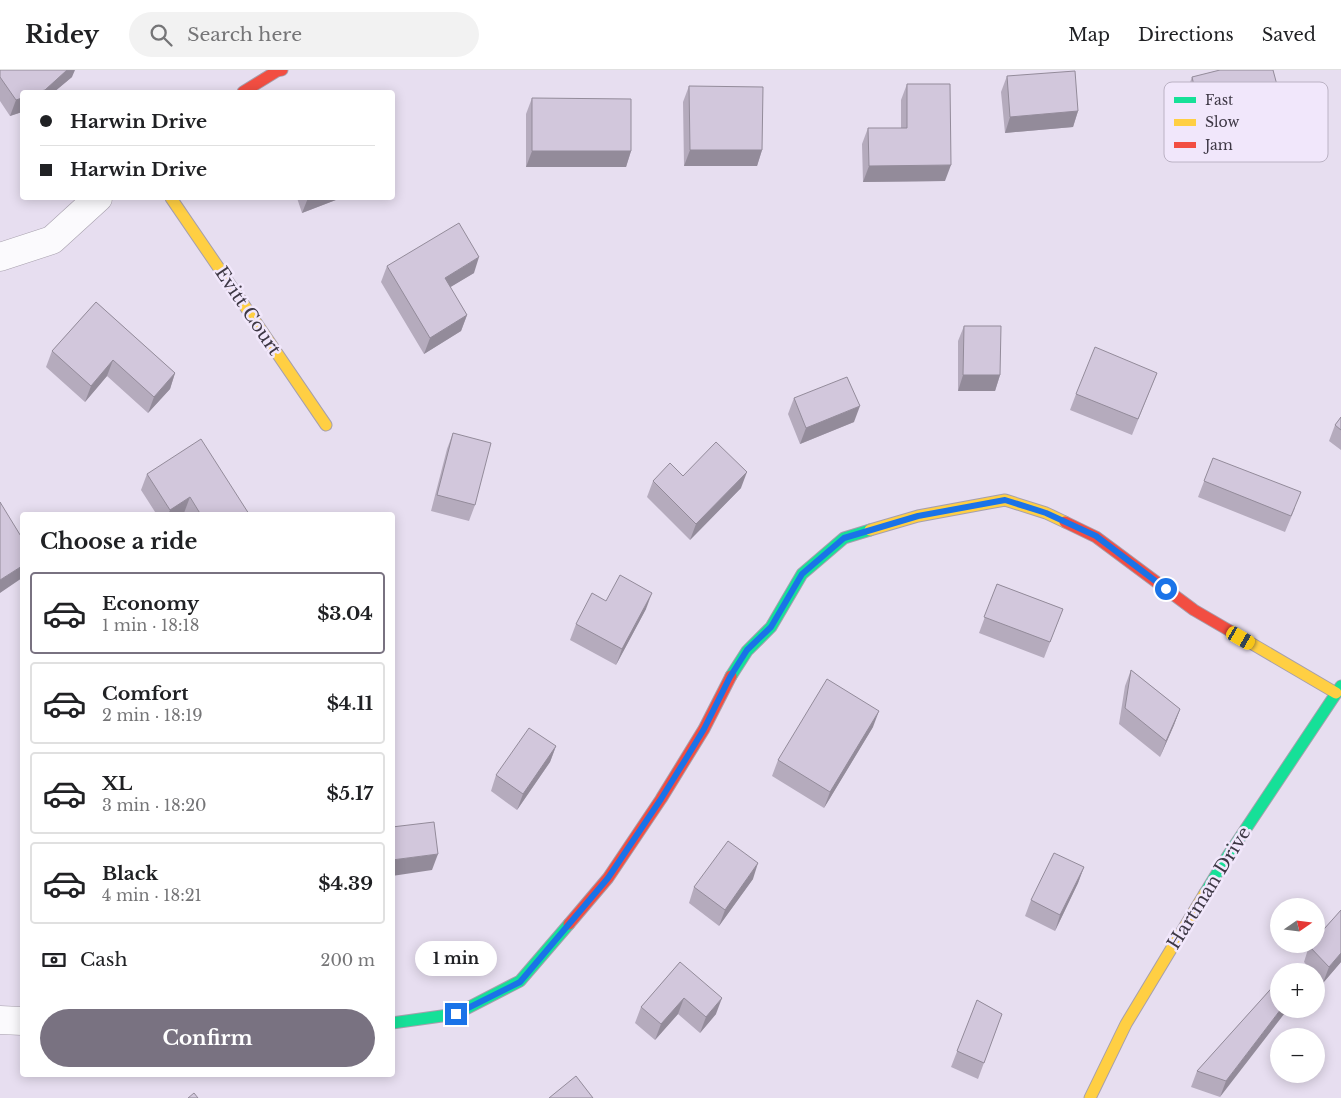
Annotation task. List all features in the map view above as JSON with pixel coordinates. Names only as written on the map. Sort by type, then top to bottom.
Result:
[{"type":"street","points":[[246,90],[276,71],[282,70]]},
{"type":"street","points":[[0,257],[52,240],[96,200]]},
{"type":"street","name":"Evitt Court","points":[[172,200],[326,425]]},
{"type":"street","points":[[395,1023],[456,1014],[520,982],[608,878],[661,799],[704,729],[734,670],[747,650],[771,627],[802,574],[844,538],[918,516],[1005,500],[1046,513],[1096,536],[1194,610],[1338,689]]},
{"type":"street","name":"Hartman Drive","points":[[1090,1098],[1126,1024],[1151,982],[1225,860],[1338,689]]},
{"type":"street","points":[[0,1020],[20,1021]]},
{"type":"building","points":[[0,70],[67,70],[45,90],[20,90],[20,99],[16,100],[0,77]]},
{"type":"building","points":[[1220,70],[1273,70],[1276,82],[1193,82],[1192,77]]},
{"type":"building","points":[[1075,71],[1078,111],[1010,117],[1007,76]]},
{"type":"building","points":[[907,84],[950,84],[951,165],[869,166],[868,128],[907,128]]},
{"type":"building","points":[[689,86],[763,87],[762,150],[690,150]]},
{"type":"building","points":[[532,98],[631,99],[631,151],[532,151]]},
{"type":"building","points":[[459,223],[479,257],[445,278],[467,315],[430,338],[387,266]]},
{"type":"building","points":[[96,302],[175,373],[154,397],[113,360],[91,386],[52,351]]},
{"type":"building","points":[[964,326],[1001,326],[1000,375],[963,375]]},
{"type":"building","points":[[1095,347],[1157,373],[1138,419],[1076,394]]},
{"type":"building","points":[[847,377],[860,406],[806,428],[794,398]]},
{"type":"building","points":[[1341,417],[1341,430],[1335,425]]},
{"type":"building","points":[[453,433],[491,443],[475,505],[437,495]]},
{"type":"building","points":[[201,439],[248,512],[199,512],[190,497],[170,510],[147,474]]},
{"type":"building","points":[[716,442],[747,472],[696,524],[653,481],[670,463],[683,476]]},
{"type":"building","points":[[1213,458],[1301,492],[1291,516],[1204,481]]},
{"type":"building","points":[[0,502],[20,535],[20,567],[0,580]]},
{"type":"building","points":[[620,575],[652,593],[622,649],[576,624],[592,593],[606,601]]},
{"type":"building","points":[[997,584],[1063,609],[1050,642],[984,617]]},
{"type":"building","points":[[1131,670],[1180,709],[1166,741],[1125,708]]},
{"type":"building","points":[[827,679],[879,711],[830,792],[778,760]]},
{"type":"building","points":[[529,728],[556,746],[523,794],[496,775]]},
{"type":"building","points":[[434,822],[438,854],[395,860],[395,827]]},
{"type":"building","points":[[728,841],[758,863],[725,910],[694,887]]},
{"type":"building","points":[[1054,853],[1084,867],[1060,915],[1031,900]]},
{"type":"building","points":[[1341,910],[1341,953],[1329,967],[1316,953],[1325,953],[1325,928]]},
{"type":"building","points":[[680,962],[722,998],[706,1017],[684,998],[661,1024],[641,1007]]},
{"type":"building","points":[[1270,990],[1270,1018],[1274,1018],[1226,1081],[1197,1071]]},
{"type":"building","points":[[977,1000],[1002,1014],[984,1063],[957,1051]]},
{"type":"building","points":[[576,1076],[593,1098],[549,1098]]},
{"type":"building","points":[[194,1093],[198,1098],[188,1098]]},
{"type":"traffic: fast","points":[[731,676],[747,651],[771,627],[802,574],[844,538],[870,530]]},
{"type":"traffic: fast","points":[[1205,893],[1341,686]]},
{"type":"traffic: fast","points":[[395,1023],[456,1014],[520,981],[569,924]]},
{"type":"traffic: slow","points":[[172,200],[326,425]]},
{"type":"traffic: slow","points":[[870,530],[918,516],[1005,500],[1046,513],[1065,522]]},
{"type":"traffic: slow","points":[[1249,642],[1336,693]]},
{"type":"traffic: slow","points":[[1090,1098],[1126,1024],[1205,893]]},
{"type":"traffic: jam","points":[[246,90],[277,71],[282,70]]},
{"type":"traffic: jam","points":[[1065,522],[1096,537],[1194,610],[1249,642]]},
{"type":"traffic: jam","points":[[569,924],[608,878],[661,799],[704,729],[731,676]]},
{"type":"route","points":[[456,1014],[520,982],[608,878],[687,757],[704,729],[730,677],[747,650],[771,627],[802,574],[844,538],[918,516],[1005,500],[1046,513],[1096,536],[1166,589]]}]
